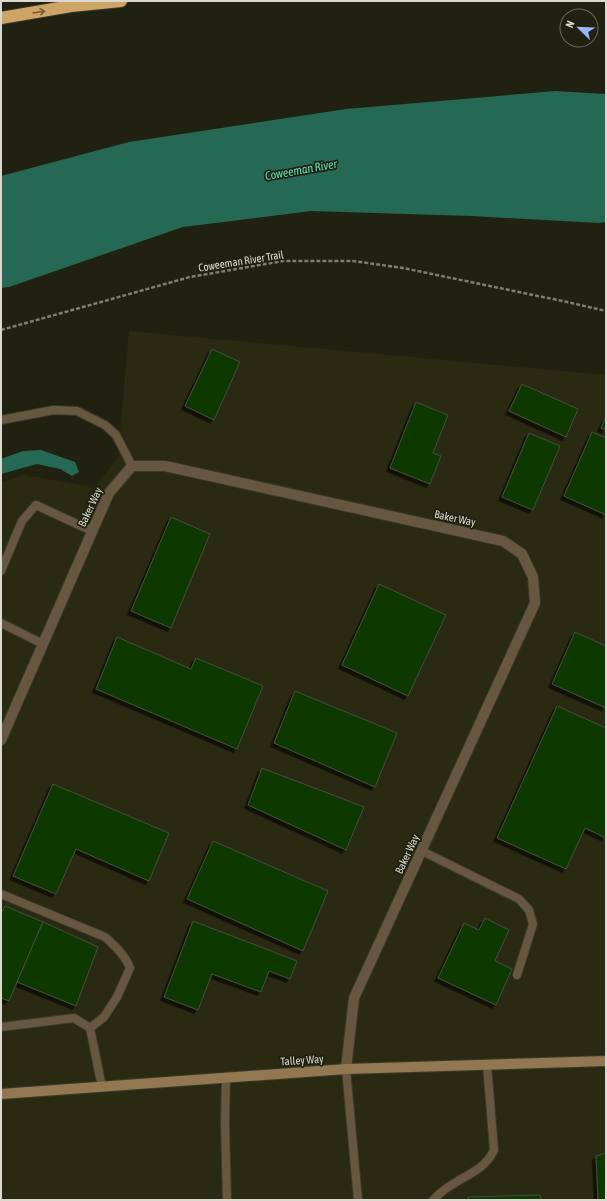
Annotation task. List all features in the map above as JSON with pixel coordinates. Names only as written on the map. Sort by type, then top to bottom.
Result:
[{"type":"highway","points":[[1,18],[72,6],[121,1]]},
{"type":"main road","name":"Talley Way","points":[[1,1094],[346,1069],[606,1061]]},
{"type":"street","name":"Baker Way","points":[[1,740],[109,493],[132,466],[165,466],[503,541],[522,554],[533,577],[535,603],[354,998],[346,1069]]},
{"type":"lane","points":[[1,420],[54,410],[77,412],[105,425],[116,435],[132,466]]},
{"type":"lane","points":[[1,571],[22,521],[36,505],[92,531]]},
{"type":"lane","points":[[1,623],[43,644]]},
{"type":"lane","points":[[422,851],[519,899],[529,910],[533,924],[516,975]]},
{"type":"lane","points":[[1,894],[105,937],[127,961],[130,968],[117,997],[104,1016],[90,1028]]},
{"type":"lane","points":[[1,1027],[74,1018],[90,1028],[102,1087]]},
{"type":"lane","points":[[433,1200],[452,1184],[478,1170],[490,1159],[494,1150],[488,1065]]},
{"type":"lane","points":[[346,1069],[358,1200]]},
{"type":"lane","points":[[226,1078],[225,1123],[227,1200]]},
{"type":"path","name":"Coweeman River Trail","points":[[1,330],[190,277],[283,261],[353,261],[396,267],[606,311]]},
{"type":"shaded area","points":[[129,331],[606,375],[606,1200],[1,1200],[1,483],[23,475],[94,487],[118,458]]},
{"type":"water","name":"Coweeman River","points":[[555,91],[606,94],[606,222],[599,223],[471,216],[311,211],[183,227],[9,287],[1,288],[1,176],[129,142],[346,109]]},
{"type":"water","points":[[41,450],[75,462],[79,472],[72,476],[60,469],[37,464],[1,474],[1,459],[23,451]]},
{"type":"building","points":[[212,349],[240,362],[214,420],[185,406]]},
{"type":"building","points":[[522,384],[578,409],[566,437],[509,411]]},
{"type":"building","points":[[416,402],[448,415],[433,453],[441,456],[430,484],[390,468]]},
{"type":"building","points":[[606,417],[606,430],[601,428]]},
{"type":"building","points":[[592,432],[606,438],[606,515],[564,496]]},
{"type":"building","points":[[529,433],[560,446],[533,510],[502,497]]},
{"type":"building","points":[[171,517],[210,534],[171,628],[131,611]]},
{"type":"building","points":[[379,584],[446,615],[408,696],[342,665]]},
{"type":"building","points":[[575,632],[606,646],[606,708],[552,684]]},
{"type":"building","points":[[117,637],[191,669],[196,658],[263,686],[237,749],[96,689]]},
{"type":"building","points":[[295,691],[397,733],[375,787],[274,743]]},
{"type":"building","points":[[557,706],[606,728],[606,838],[585,828],[566,869],[497,838]]},
{"type":"building","points":[[262,768],[364,807],[346,850],[248,805]]},
{"type":"building","points":[[53,784],[169,833],[149,881],[76,849],[56,894],[13,876]]},
{"type":"building","points":[[213,841],[328,891],[303,951],[187,899]]},
{"type":"building","points":[[5,906],[43,922],[9,1001],[1,998],[1,914]]},
{"type":"building","points":[[485,918],[509,930],[495,961],[512,969],[496,1005],[438,978],[464,923],[479,930]]},
{"type":"building","points":[[193,921],[297,961],[290,979],[269,971],[261,992],[212,974],[198,1010],[164,997]]},
{"type":"building","points":[[43,922],[98,947],[76,1006],[17,982]]},
{"type":"building","points":[[606,1153],[606,1200],[598,1200],[596,1156]]},
{"type":"building","points":[[540,1195],[541,1200],[469,1200],[468,1197]]}]
